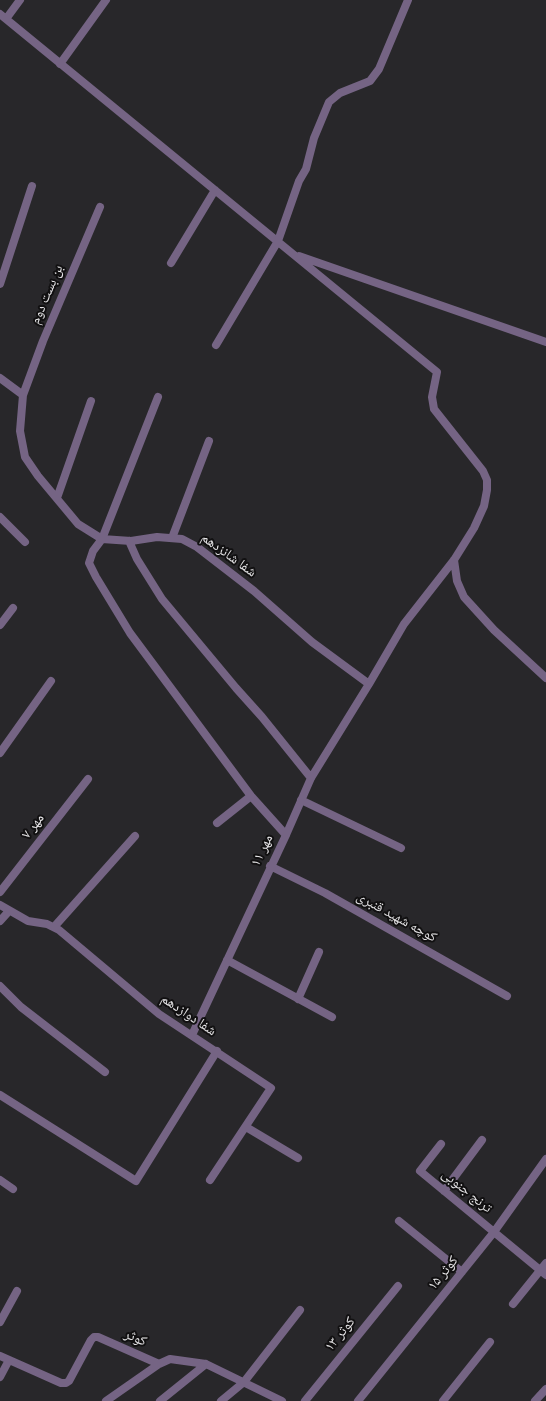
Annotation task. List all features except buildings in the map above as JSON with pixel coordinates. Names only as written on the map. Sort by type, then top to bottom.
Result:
[{"type":"street","points":[[20,0],[3,17],[293,254],[546,342]]},
{"type":"street","points":[[60,64],[106,0]]},
{"type":"street","points":[[216,345],[278,241],[299,181],[306,168],[314,138],[329,102],[340,93],[370,81],[379,69],[408,0]]},
{"type":"street","points":[[0,284],[32,186]]},
{"type":"street","points":[[170,263],[215,190]]},
{"type":"street","name":"بن بست دوم","points":[[23,394],[43,341],[100,207]]},
{"type":"street","name":"مهر ۱۱","points":[[192,1035],[311,778],[404,624],[454,560],[474,528],[484,506],[487,490],[487,480],[483,471],[434,409],[432,397],[437,372],[293,254]]},
{"type":"street","points":[[0,378],[23,394]]},
{"type":"street","name":"شفا شانزدهم","points":[[23,394],[20,431],[25,457],[38,476],[78,524],[102,539],[129,540],[157,537],[172,538],[182,539],[197,547],[254,591],[312,642],[369,684]]},
{"type":"street","points":[[158,397],[102,539],[93,551],[89,563],[130,633],[251,796],[286,834]]},
{"type":"street","points":[[56,498],[91,401]]},
{"type":"street","points":[[172,538],[209,441]]},
{"type":"street","points":[[0,517],[26,542]]},
{"type":"street","points":[[129,540],[137,559],[162,599],[262,717],[311,778]]},
{"type":"street","points":[[454,560],[457,580],[464,597],[494,630],[546,678]]},
{"type":"street","points":[[0,625],[13,608]]},
{"type":"street","points":[[0,753],[52,681]]},
{"type":"street","name":"مهر ۷","points":[[0,892],[88,778]]},
{"type":"street","points":[[217,824],[251,796]]},
{"type":"street","points":[[301,800],[401,848]]},
{"type":"street","points":[[54,927],[135,836]]},
{"type":"street","name":"کوچه شهید قنبری","points":[[270,866],[325,894],[507,996]]},
{"type":"street","name":"شفا دوازدهم","points":[[0,906],[28,921],[54,927],[159,1014],[272,1088],[210,1180]]},
{"type":"street","points":[[0,920],[9,911]]},
{"type":"street","points":[[298,999],[319,952]]},
{"type":"street","points":[[226,960],[332,1017]]},
{"type":"street","points":[[0,986],[21,1007],[105,1072]]},
{"type":"street","points":[[0,1095],[136,1181],[217,1051]]},
{"type":"street","points":[[246,1127],[298,1158]]},
{"type":"street","points":[[444,1191],[482,1140]]},
{"type":"street","name":"ترنج جنوبی","points":[[441,1144],[420,1171],[543,1273]]},
{"type":"street","name":"کوثر ۱۵","points":[[358,1401],[494,1232],[546,1159]]},
{"type":"street","points":[[0,1180],[13,1189]]},
{"type":"street","points":[[399,1220],[462,1272]]},
{"type":"street","points":[[513,1304],[543,1273],[546,1263]]},
{"type":"street","name":"کوثر ۱۳","points":[[305,1401],[398,1286]]},
{"type":"street","points":[[0,1322],[17,1291]]},
{"type":"street","points":[[221,1401],[244,1382],[300,1310]]},
{"type":"street","name":"کوثر","points":[[0,1356],[61,1383],[66,1383],[69,1381],[90,1340],[94,1337],[98,1337],[159,1364]]},
{"type":"street","points":[[443,1401],[490,1342]]},
{"type":"street","points":[[106,1401],[170,1358],[206,1364],[282,1401]]},
{"type":"street","points":[[0,1377],[9,1360]]},
{"type":"street","points":[[160,1401],[206,1364]]},
{"type":"street","points":[[535,1401],[546,1388]]}]
